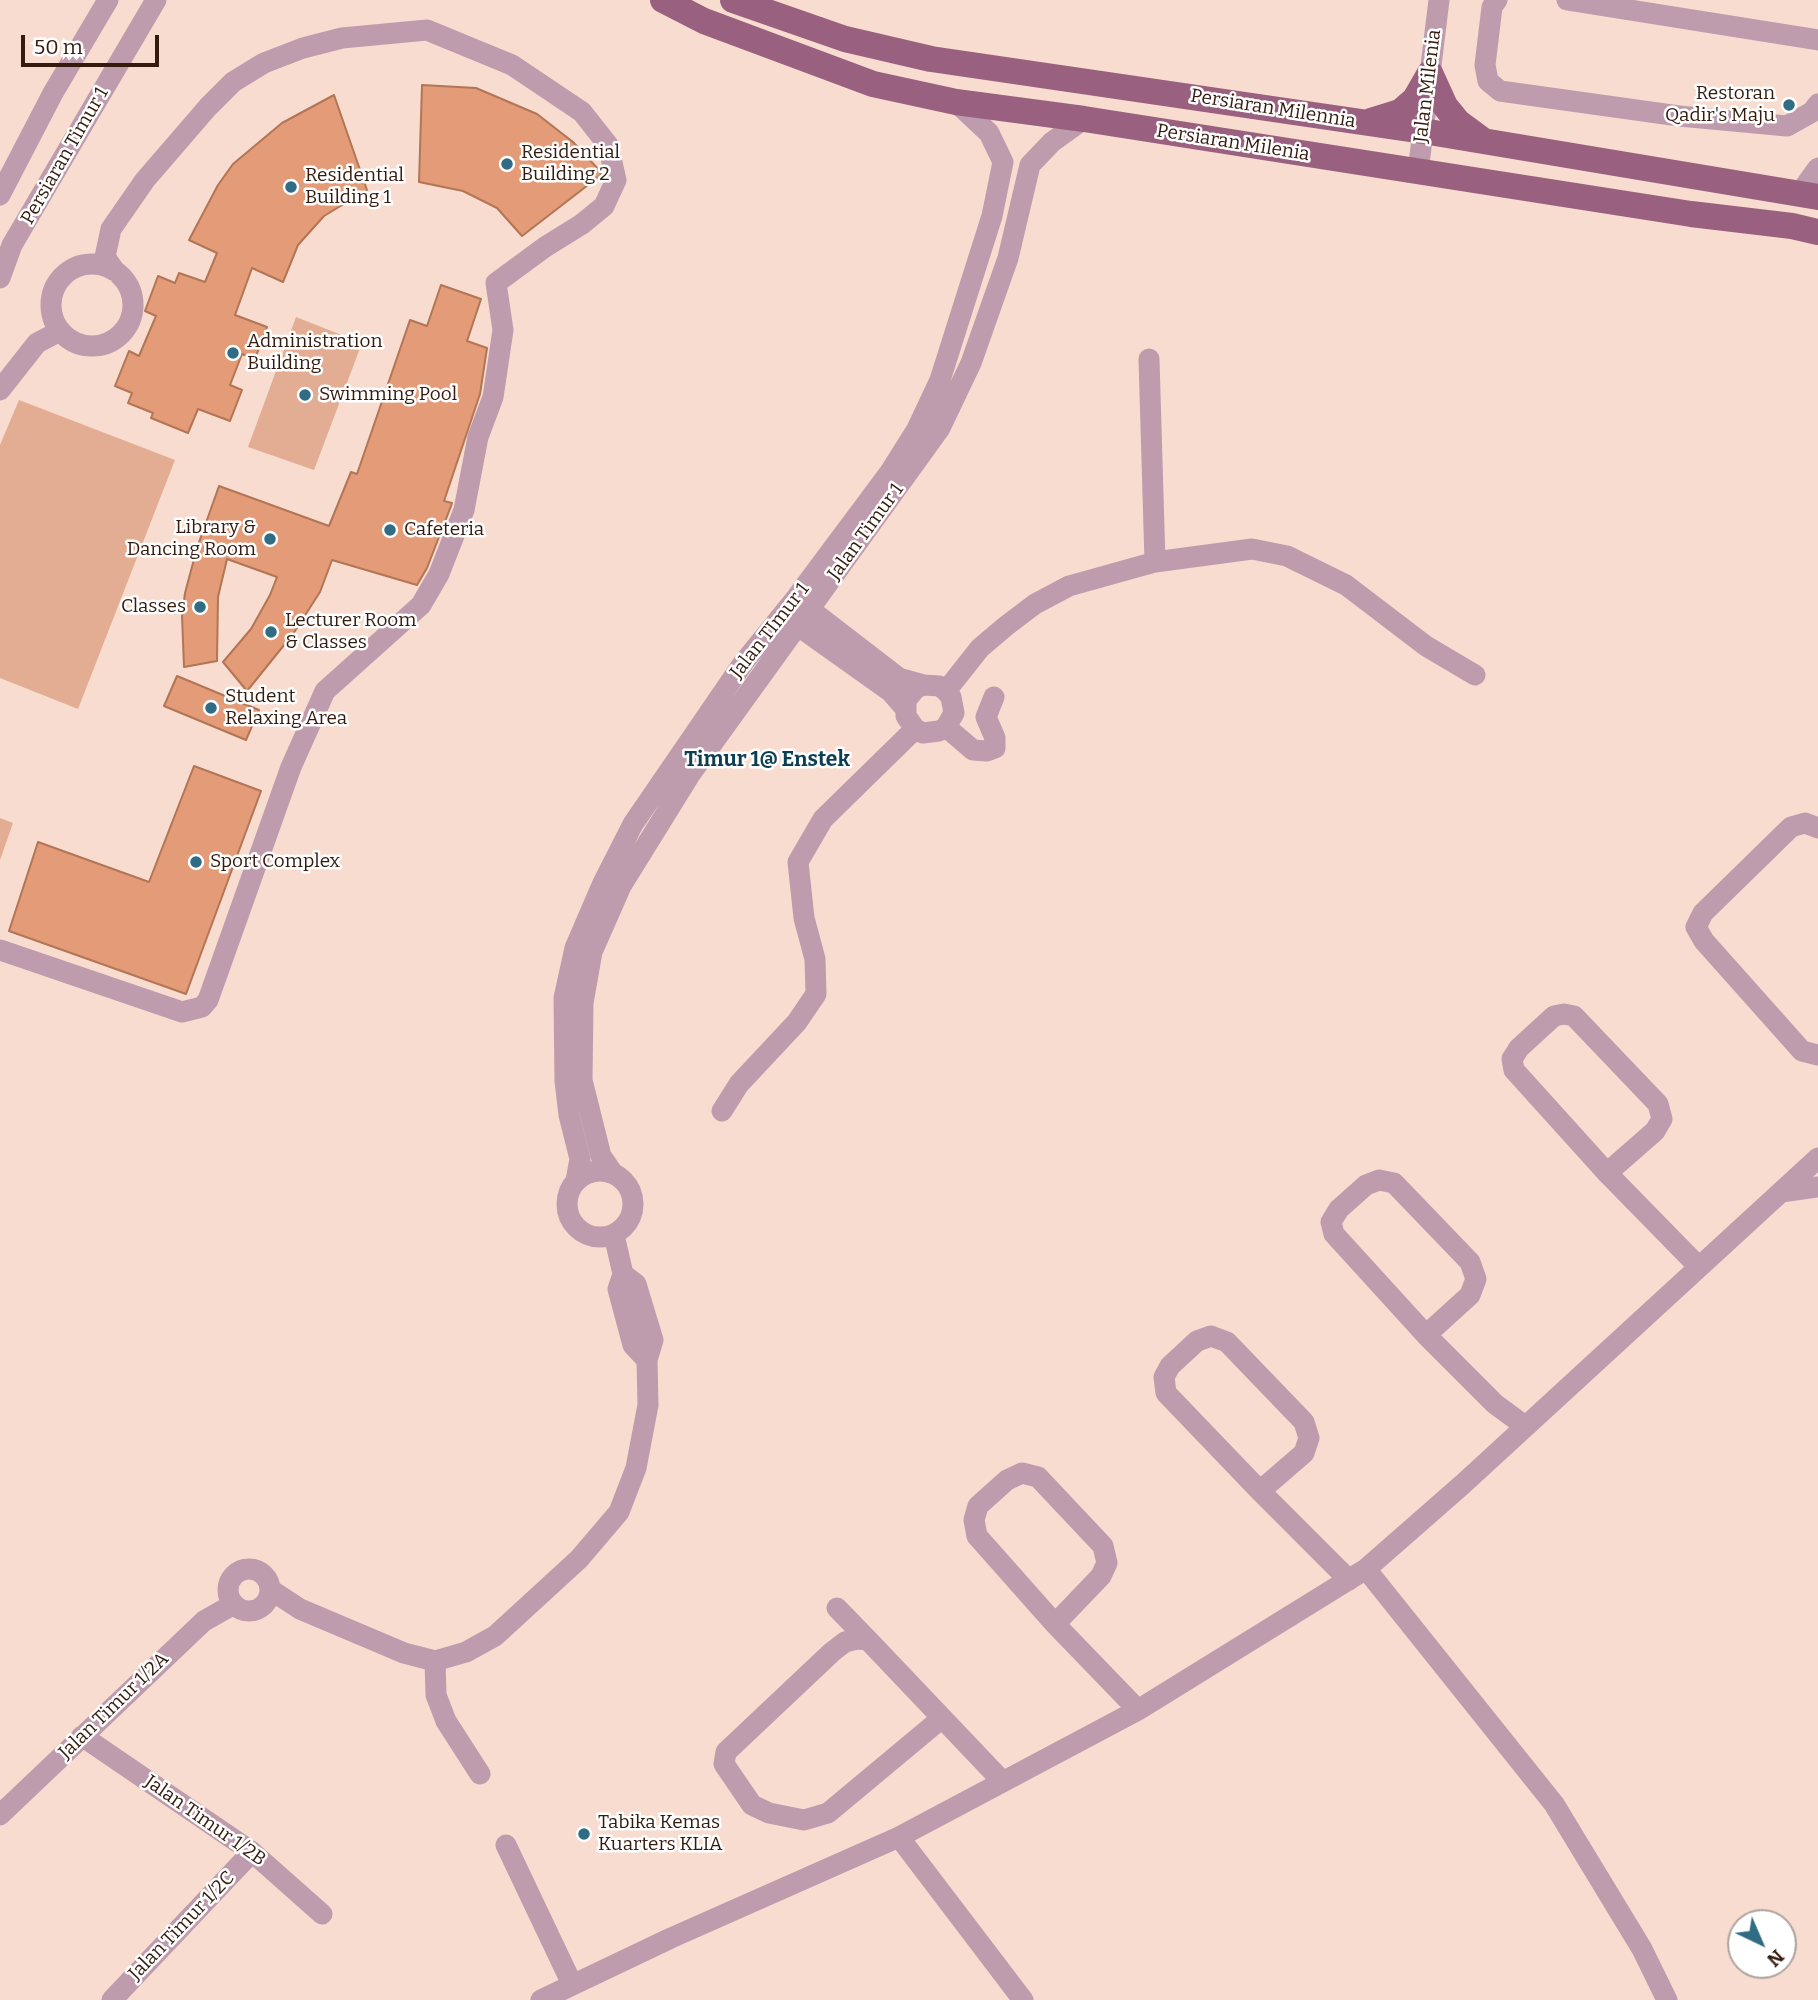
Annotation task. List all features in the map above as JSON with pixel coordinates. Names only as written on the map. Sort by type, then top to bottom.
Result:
[{"type":"main road","name":"Persiaran Milenia","points":[[663,0],[704,21],[873,84],[956,102],[1084,119],[1818,232]]},
{"type":"main road","name":"Persiaran Milennia","points":[[733,0],[845,39],[931,59],[1423,131],[1809,195]]},
{"type":"main road","points":[[1366,123],[1399,112],[1415,99],[1430,73]]},
{"type":"main road","points":[[1430,73],[1445,106],[1458,122],[1485,142]]},
{"type":"street","points":[[0,195],[53,93],[108,0]]},
{"type":"street","name":"Persiaran Timur 1","points":[[0,276],[6,242],[156,0]]},
{"type":"street","name":"Jalan Milenia","points":[[1418,172],[1439,0]]},
{"type":"street","points":[[1497,0],[1492,7],[1485,65],[1488,81],[1500,91],[1679,116],[1787,126],[1812,112],[1818,104]]},
{"type":"street","points":[[1567,0],[1818,40]]},
{"type":"street","points":[[0,950],[182,1012],[202,1007],[208,1000],[291,767],[325,691],[421,604],[444,561],[464,510],[478,437],[493,397],[503,330],[496,283],[604,206],[616,180],[607,145],[582,112],[512,65],[427,30],[342,38],[303,48],[264,63],[233,82],[208,107],[145,180],[111,229],[106,257],[115,271]]},
{"type":"street","name":"Jalan TImur 1","points":[[576,1181],[580,1159],[569,1115],[565,1081],[564,998],[575,948],[603,883],[634,824],[744,662],[797,612],[917,429],[940,380],[992,216],[1003,162],[989,133],[956,102]]},
{"type":"street","name":"Jalan Timur 1","points":[[612,1172],[601,1156],[582,1080],[583,1003],[592,952],[621,886],[691,773],[797,612],[940,428],[971,363],[1008,258],[1030,165],[1052,142],[1084,119]]},
{"type":"street","points":[[0,171],[21,155]]},
{"type":"street","points":[[1809,195],[1818,168]]},
{"type":"street","points":[[91,264],[104,265],[115,271],[126,280],[132,293],[134,307],[131,321],[123,333],[105,344],[84,346],[71,340],[60,331],[51,307],[52,294],[58,282],[67,273],[91,264]]},
{"type":"street","points":[[0,390],[37,343],[60,331]]},
{"type":"street","points":[[1149,359],[1155,562]]},
{"type":"street","points":[[946,691],[980,648],[1035,604],[1069,586],[1155,562],[1252,549],[1287,556],[1346,585],[1426,646],[1475,675]]},
{"type":"street","points":[[797,612],[899,678],[923,685],[939,686],[946,691],[951,697],[954,713],[946,727],[931,733],[915,729],[909,723],[905,708],[891,692],[797,612]]},
{"type":"street","points":[[905,708],[910,693],[923,685]]},
{"type":"street","points":[[946,727],[973,750],[987,751],[995,748],[995,738],[986,717],[994,697]]},
{"type":"street","points":[[722,1111],[739,1084],[797,1022],[816,994],[815,959],[804,918],[798,862],[823,819],[915,729]]},
{"type":"street","points":[[1818,828],[1805,824],[1791,827],[1703,913],[1696,927],[1704,941],[1802,1051],[1818,1055]]},
{"type":"street","points":[[1607,1173],[1655,1131],[1662,1119],[1658,1104],[1574,1016],[1564,1014],[1554,1017],[1519,1048],[1512,1059],[1514,1070],[1607,1173],[1699,1267]]},
{"type":"street","points":[[541,2000],[671,1938],[899,1837],[1138,1710],[1358,1575],[1818,1158]]},
{"type":"street","points":[[591,1171],[612,1172],[622,1178],[634,1197],[634,1208],[624,1228],[601,1237],[588,1236],[577,1228],[570,1218],[567,1205],[569,1192],[576,1181],[591,1171]]},
{"type":"street","points":[[1426,1335],[1470,1295],[1476,1279],[1470,1262],[1394,1183],[1379,1180],[1366,1185],[1339,1209],[1332,1222],[1334,1234],[1426,1335],[1495,1404],[1525,1426]]},
{"type":"street","points":[[1781,1192],[1818,1187]]},
{"type":"street","points":[[271,1590],[300,1609],[404,1653],[435,1661],[466,1652],[495,1636],[579,1559],[618,1512],[636,1468],[648,1405],[647,1360],[633,1345],[618,1289],[623,1274],[614,1234]]},
{"type":"street","points":[[1261,1491],[1304,1453],[1309,1438],[1304,1422],[1227,1342],[1211,1336],[1197,1341],[1170,1366],[1164,1377],[1166,1393],[1261,1491],[1358,1575],[1553,1804],[1642,1949],[1667,2000]]},
{"type":"street","points":[[1055,1623],[1101,1576],[1108,1563],[1103,1546],[1038,1477],[1023,1473],[1007,1479],[978,1506],[974,1520],[977,1536],[1055,1623],[1138,1710]]},
{"type":"street","points":[[246,1568],[264,1573],[271,1590],[264,1605],[257,1610],[240,1609],[234,1604],[229,1596],[231,1578],[246,1568]]},
{"type":"street","name":"Jalan Timur 1/2A","points":[[0,1815],[204,1621],[234,1604]]},
{"type":"street","points":[[837,1608],[1003,1782]]},
{"type":"street","points":[[868,1640],[845,1642],[832,1652],[726,1752],[724,1764],[752,1805],[804,1820],[828,1813],[942,1718]]},
{"type":"street","points":[[435,1661],[436,1695],[446,1721],[480,1774]]},
{"type":"street","name":"Jalan Timur 1/2B","points":[[82,1736],[252,1852],[322,1914]]},
{"type":"street","points":[[899,1837],[1023,2000]]},
{"type":"street","points":[[506,1845],[572,1984]]},
{"type":"street","name":"Jalan Timur 1/2C","points":[[111,2000],[252,1852]]},
{"type":"shaded area","name":"Swimming Pool","points":[[296,317],[362,343],[314,470],[248,447]]},
{"type":"shaded area","points":[[19,400],[175,460],[78,709],[0,678],[0,445]]},
{"type":"shaded area","points":[[0,818],[13,823],[0,860]]},
{"type":"building","name":"Residential Building 2","points":[[422,85],[476,88],[537,114],[573,142],[601,175],[522,236],[497,208],[463,191],[419,182]]},
{"type":"building","points":[[334,95],[367,190],[324,216],[298,245],[283,282],[252,268],[235,315],[267,327],[255,359],[242,354],[230,385],[242,390],[230,421],[198,409],[188,433],[151,418],[153,413],[128,403],[132,393],[115,386],[129,351],[139,356],[156,316],[145,311],[158,276],[175,283],[179,273],[205,282],[217,253],[189,240],[218,185],[233,164],[282,123]]},
{"type":"building","points":[[441,285],[481,299],[467,341],[487,348],[480,394],[444,501],[452,503],[427,568],[417,585],[332,560],[320,592],[293,634],[247,691],[223,662],[251,629],[277,577],[227,559],[218,597],[217,661],[184,667],[182,616],[185,593],[197,548],[219,486],[329,526],[351,472],[357,474],[410,320],[427,326]]},
{"type":"building","name":"Student Relaxing Area","points":[[177,676],[259,710],[246,740],[164,706]]},
{"type":"building","name":"Sport Complex","points":[[194,766],[261,791],[186,994],[9,931],[38,842],[149,882]]},
{"type":"place","name":"Restoran Qadir's Maju","points":[[1789,105]]},
{"type":"place","name":"Residential Building 2","points":[[507,164]]},
{"type":"place","name":"Residential Building 1","points":[[291,187]]},
{"type":"place","name":"Administration Building","points":[[233,353]]},
{"type":"place","name":"Swimming Pool","points":[[305,395]]},
{"type":"place","name":"Cafeteria","points":[[390,530]]},
{"type":"place","name":"Library & Dancing Room","points":[[270,539]]},
{"type":"place","name":"Classes","points":[[200,607]]},
{"type":"place","name":"Lecturer Room & Classes","points":[[271,632]]},
{"type":"place","name":"Student Relaxing Area","points":[[211,708]]},
{"type":"place","name":"Sport Complex","points":[[196,862]]},
{"type":"place","name":"Tabika Kemas Kuarters KLIA","points":[[584,1834]]},
{"type":"district","name":"Timur 1@ Enstek","points":[[767,760]]}]
